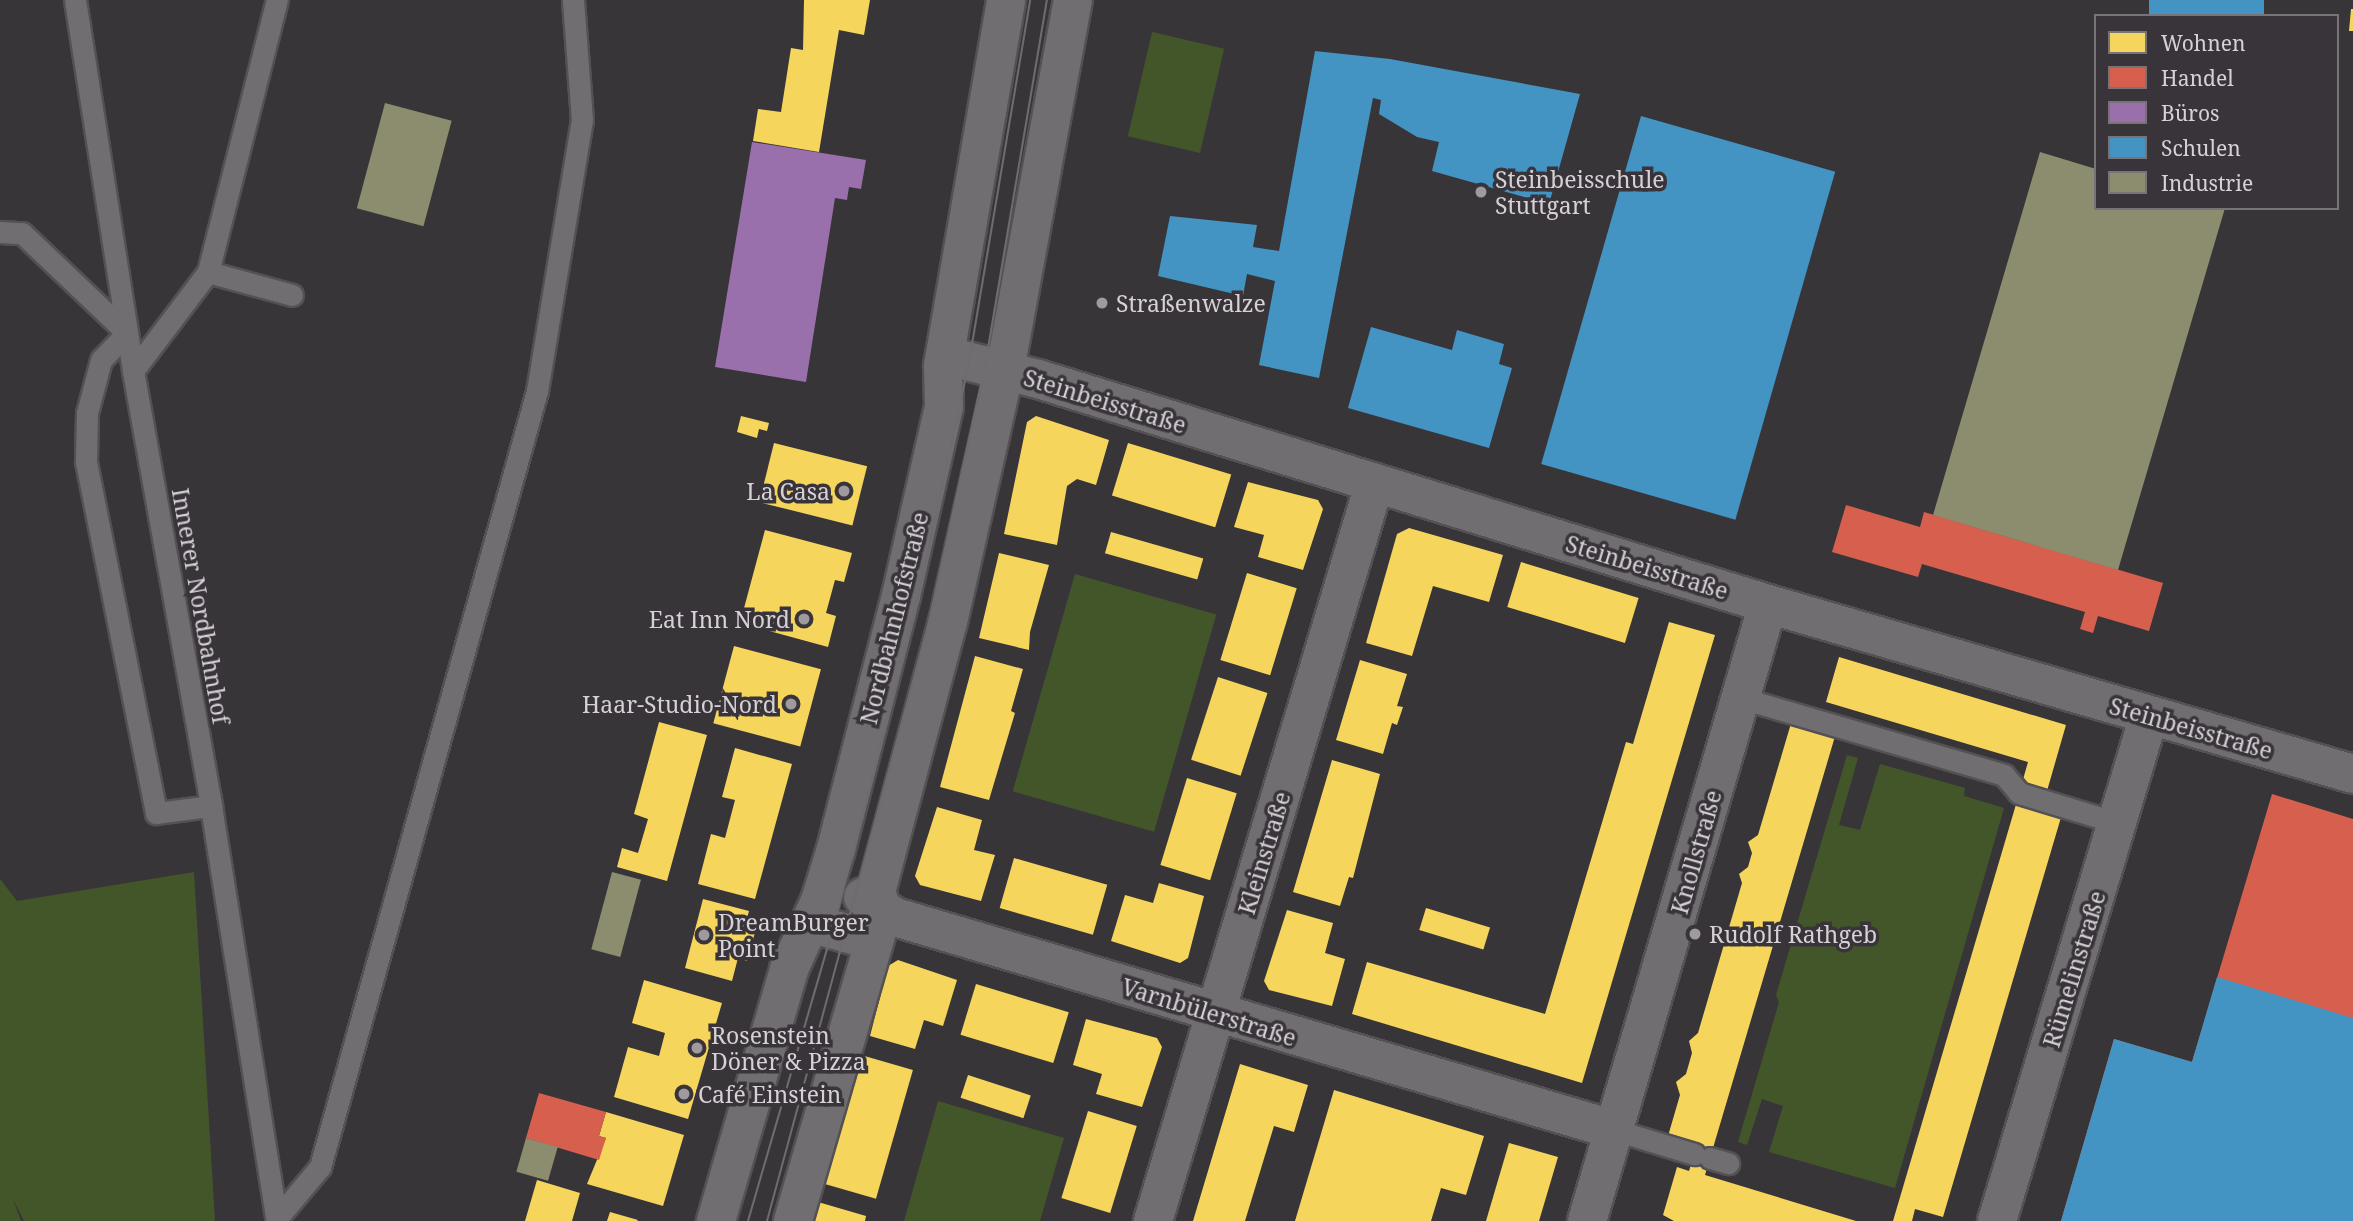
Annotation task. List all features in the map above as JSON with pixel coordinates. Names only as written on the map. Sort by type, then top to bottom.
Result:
[{"type":"street","name":"Nordbahnhofstraße","points":[[716,1221],[789,969],[810,923],[836,849],[930,473],[944,407],[946,350],[1006,0]]},
{"type":"street","points":[[793,1221],[878,927],[877,892],[948,622],[1005,370],[1073,0]]},
{"type":"street","name":"Steinbeisstraße","points":[[946,350],[955,359],[1005,370],[1768,604],[2353,774]]},
{"type":"street","name":"Kleinstraße","points":[[1153,1221],[1374,485]]},
{"type":"street","name":"Knollstraße","points":[[1587,1221],[1768,604]]},
{"type":"street","name":"Rümelinstraße","points":[[1997,1221],[2149,716]]},
{"type":"street","name":"Varnbülerstraße","points":[[836,849],[847,878],[878,927],[1215,1014],[1615,1130]]},
{"type":"street","points":[[810,923],[878,927]]},
{"type":"lane","name":"Innerer Nordbahnhof","points":[[75,0],[133,370],[211,806],[278,1218]]},
{"type":"lane","points":[[133,370],[208,272],[277,0]]},
{"type":"lane","points":[[278,1218],[320,1167],[537,391],[582,120],[573,0]]},
{"type":"lane","points":[[0,233],[22,233],[127,333],[101,360],[87,413],[86,462],[156,813],[211,806]]},
{"type":"lane","points":[[208,272],[292,295]]},
{"type":"lane","points":[[1741,698],[2004,775],[2019,793],[2118,823]]},
{"type":"lane","points":[[1615,1130],[1711,1158]]},
{"type":"green space","points":[[1152,32],[1224,49],[1200,153],[1128,136]]},
{"type":"green space","points":[[1075,574],[1216,615],[1154,832],[1013,791]]},
{"type":"green space","points":[[1847,755],[1858,758],[1839,825],[1860,830],[1880,764],[1965,788],[1964,796],[2004,808],[1895,1188],[1769,1152],[1783,1106],[1762,1099],[1747,1145],[1738,1142],[1779,1002],[1776,995]]},
{"type":"green space","points":[[194,872],[215,1221],[24,1221],[13,1199],[21,1221],[0,1221],[0,879],[17,901]]},
{"type":"green space","points":[[938,1101],[1064,1138],[1040,1221],[904,1221]]},
{"type":"building: Wohnen","points":[[804,0],[870,0],[864,35],[839,30],[819,152],[753,141],[758,109],[781,112],[791,48],[803,50]]},
{"type":"building: Wohnen","points":[[2351,9],[2353,31],[2349,31]]},
{"type":"building: Wohnen","points":[[741,416],[769,423],[767,431],[759,429],[757,438],[737,432]]},
{"type":"building: Wohnen","points":[[1036,416],[1109,440],[1096,485],[1077,479],[1067,486],[1057,545],[1004,534],[1027,422]]},
{"type":"building: Wohnen","points":[[774,443],[867,466],[852,525],[759,502]]},
{"type":"building: Wohnen","points":[[1128,443],[1231,475],[1215,527],[1112,496]]},
{"type":"building: Wohnen","points":[[1248,482],[1318,500],[1323,509],[1303,570],[1258,557],[1264,535],[1234,527]]},
{"type":"building: Wohnen","points":[[1409,528],[1503,555],[1489,602],[1433,586],[1412,656],[1366,643],[1397,534]]},
{"type":"building: Wohnen","points":[[765,530],[852,553],[844,582],[835,580],[826,613],[836,616],[828,647],[740,623]]},
{"type":"building: Wohnen","points":[[1111,532],[1203,558],[1197,580],[1105,553]]},
{"type":"building: Wohnen","points":[[999,553],[1049,565],[1030,632],[1029,650],[979,638]]},
{"type":"building: Wohnen","points":[[1521,562],[1639,598],[1625,643],[1507,607]]},
{"type":"building: Wohnen","points":[[1247,573],[1297,588],[1270,675],[1220,660]]},
{"type":"building: Wohnen","points":[[1669,622],[1715,635],[1582,1083],[1352,1014],[1367,962],[1545,1014],[1626,742],[1633,744]]},
{"type":"building: Wohnen","points":[[734,646],[821,669],[800,747],[713,723]]},
{"type":"building: Wohnen","points":[[975,656],[1023,669],[1011,711],[1015,713],[989,800],[940,787]]},
{"type":"building: Wohnen","points":[[1839,657],[2066,725],[2047,791],[2022,783],[2028,762],[1826,702]]},
{"type":"building: Wohnen","points":[[1360,660],[1407,674],[1397,706],[1403,707],[1397,725],[1392,723],[1383,754],[1336,740]]},
{"type":"building: Wohnen","points":[[1218,677],[1267,693],[1241,776],[1191,760]]},
{"type":"building: Wohnen","points":[[1792,720],[1836,733],[1705,1175],[1856,1221],[1674,1221],[1663,1215],[1677,1167],[1689,1171],[1697,1144],[1668,1136],[1680,1095],[1676,1082],[1686,1074],[1692,1053],[1689,1041],[1698,1033],[1742,883],[1739,874],[1748,867],[1752,853],[1748,842],[1758,835]]},
{"type":"building: Wohnen","points":[[659,722],[707,735],[667,881],[617,867],[622,848],[638,853],[648,819],[634,814]]},
{"type":"building: Wohnen","points":[[735,748],[792,764],[755,899],[698,884],[711,834],[725,838],[735,800],[722,797]]},
{"type":"building: Wohnen","points":[[1332,760],[1380,774],[1353,878],[1349,877],[1340,906],[1293,892]]},
{"type":"building: Wohnen","points":[[1187,778],[1237,793],[1210,880],[1160,865]]},
{"type":"building: Wohnen","points":[[2017,801],[2062,814],[1943,1217],[1915,1209],[1912,1221],[1893,1221]]},
{"type":"building: Wohnen","points":[[937,807],[982,820],[974,850],[995,855],[981,901],[920,885],[915,876]]},
{"type":"building: Wohnen","points":[[1014,858],[1107,885],[1093,935],[1000,908]]},
{"type":"building: Wohnen","points":[[1159,883],[1204,896],[1188,958],[1180,963],[1111,941],[1125,895],[1153,903]]},
{"type":"building: Wohnen","points":[[703,899],[749,911],[746,922],[757,925],[747,961],[738,958],[732,981],[685,968]]},
{"type":"building: Wohnen","points":[[1426,908],[1490,928],[1483,950],[1419,930]]},
{"type":"building: Wohnen","points":[[1287,910],[1333,923],[1325,953],[1345,959],[1332,1006],[1269,990],[1264,981]]},
{"type":"building: Wohnen","points":[[898,960],[957,980],[943,1026],[924,1020],[915,1049],[870,1036],[888,966]]},
{"type":"building: Wohnen","points":[[644,980],[722,1003],[688,1119],[614,1097],[628,1047],[659,1056],[665,1033],[632,1023]]},
{"type":"building: Wohnen","points":[[976,984],[1069,1012],[1053,1063],[961,1035]]},
{"type":"building: Wohnen","points":[[1086,1019],[1157,1038],[1162,1047],[1142,1107],[1096,1094],[1102,1074],[1073,1065]]},
{"type":"building: Wohnen","points":[[861,1055],[913,1070],[876,1199],[824,1184]]},
{"type":"building: Wohnen","points":[[1240,1064],[1308,1085],[1294,1132],[1274,1126],[1245,1221],[1193,1221]]},
{"type":"building: Wohnen","points":[[968,1075],[1031,1095],[1023,1118],[961,1098]]},
{"type":"building: Wohnen","points":[[1334,1090],[1484,1136],[1466,1195],[1441,1188],[1431,1221],[1295,1221]]},
{"type":"building: Wohnen","points":[[1088,1111],[1137,1126],[1110,1213],[1061,1198]]},
{"type":"building: Wohnen","points":[[606,1112],[684,1135],[663,1206],[587,1184],[606,1138],[599,1136]]},
{"type":"building: Wohnen","points":[[1509,1143],[1558,1157],[1539,1221],[1486,1221]]},
{"type":"building: Wohnen","points":[[537,1180],[580,1193],[572,1221],[525,1221]]},
{"type":"building: Wohnen","points":[[818,1202],[866,1216],[865,1221],[812,1221]]},
{"type":"building: Wohnen","points":[[610,1212],[638,1220],[607,1221]]},
{"type":"building: Handel","points":[[1846,505],[1920,527],[1924,512],[2163,583],[2149,631],[2098,616],[2093,633],[2080,629],[2085,612],[1922,564],[1918,577],[1832,552]]},
{"type":"building: Handel","points":[[2272,794],[2353,819],[2353,1221],[2061,1221],[2114,1039],[2192,1062]]},
{"type":"building: Handel","points":[[539,1093],[606,1112],[599,1136],[606,1138],[599,1160],[526,1138]]},
{"type":"building: Büros","points":[[752,142],[866,160],[861,189],[849,187],[847,200],[835,198],[806,382],[715,367]]},
{"type":"building: Schulen","points":[[2149,0],[2264,0],[2264,14],[2149,14]]},
{"type":"building: Schulen","points":[[1315,51],[1390,59],[1580,94],[1549,204],[1432,171],[1439,142],[1417,137],[1379,114],[1381,100],[1373,98],[1319,378],[1259,365],[1275,281],[1247,274],[1243,296],[1158,276],[1170,216],[1257,225],[1253,247],[1279,251]]},
{"type":"building: Schulen","points":[[1641,116],[1835,172],[1735,520],[1541,464]]},
{"type":"building: Schulen","points":[[1371,327],[1452,350],[1457,330],[1504,344],[1499,364],[1512,368],[1489,448],[1348,408]]},
{"type":"building: Schulen","points":[[2217,977],[2353,1018],[2353,1221],[2061,1221],[2114,1039],[2192,1062]]},
{"type":"building: Industrie","points":[[385,103],[452,121],[423,226],[357,208]]},
{"type":"building: Industrie","points":[[2040,152],[2094,168],[2094,210],[2224,210],[2118,570],[1933,515]]},
{"type":"building: Industrie","points":[[612,872],[641,880],[620,957],[591,949]]},
{"type":"building: Industrie","points":[[526,1138],[558,1147],[548,1181],[516,1172]]},
{"type":"tram line","points":[[748,1221],[833,929],[912,624],[969,362],[1030,0]]},
{"type":"tram line","points":[[767,1221],[928,626],[985,366],[1047,0]]},
{"type":"place","name":"Steinbeisschule Stuttgart","points":[[1481,192]]},
{"type":"place","name":"Straßenwalze","points":[[1102,303]]},
{"type":"place","name":"La Casa","points":[[844,491]]},
{"type":"place","name":"Eat Inn Nord","points":[[804,619]]},
{"type":"place","name":"Haar-Studio-Nord","points":[[791,704]]},
{"type":"place","name":"Rudolf Rathgeb","points":[[1695,934]]},
{"type":"place","name":"DreamBurger Point","points":[[704,935]]},
{"type":"place","name":"Rosenstein Döner & Pizza","points":[[697,1048]]},
{"type":"place","name":"Café Einstein","points":[[684,1094]]}]
